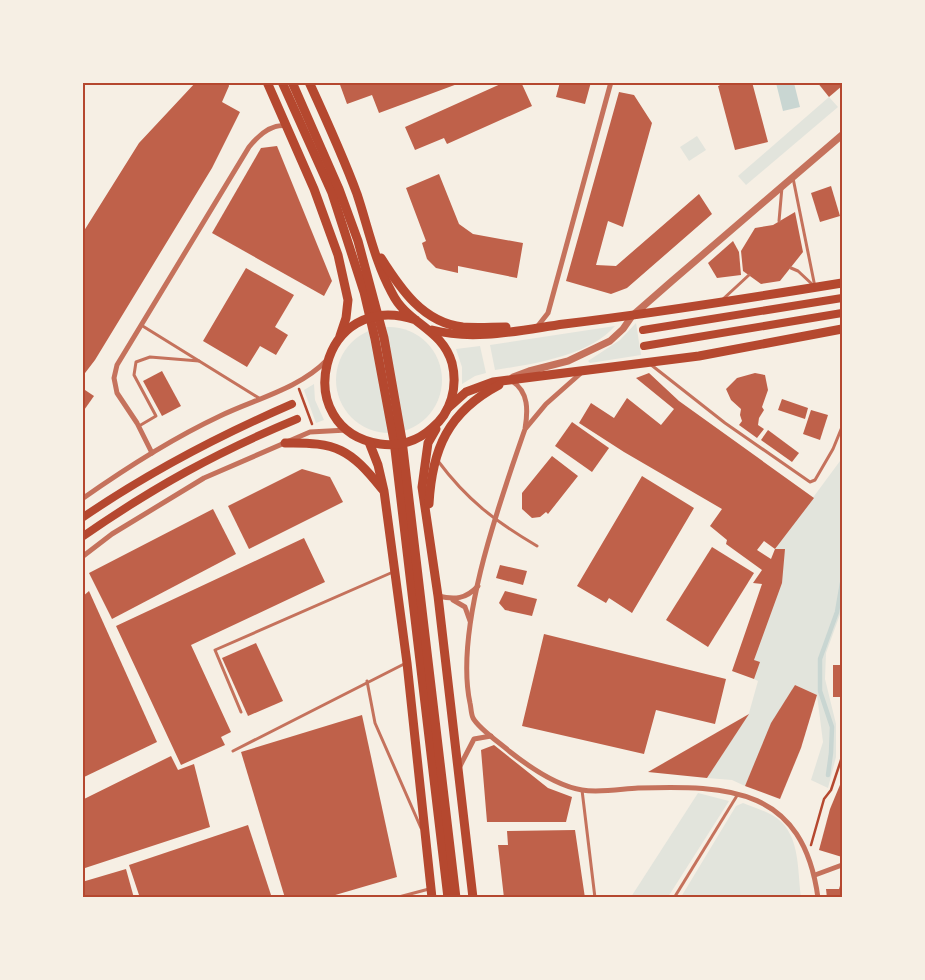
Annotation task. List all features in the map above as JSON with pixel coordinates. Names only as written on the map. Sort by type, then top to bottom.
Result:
[{"type":"main road","points":[[267,82],[314,189],[338,256],[348,300],[346,318],[340,337],[327,360],[324,385],[327,398],[338,421],[358,438],[384,444],[406,443],[424,435],[439,422]]},
{"type":"main road","points":[[282,82],[353,242]]},
{"type":"main road","points":[[292,82],[326,155],[384,338],[402,440],[448,898]]},
{"type":"main road","points":[[309,82],[338,146],[394,298],[416,320],[430,330],[445,347],[453,367],[454,379],[448,408]]},
{"type":"main road","points":[[374,247],[405,294],[421,309],[440,320],[462,327],[535,328]]},
{"type":"main road","points":[[430,330],[447,334],[485,335],[718,304],[842,283]]},
{"type":"main road","points":[[643,330],[842,298]]},
{"type":"main road","points":[[644,346],[842,313]]},
{"type":"main road","points":[[340,337],[364,319],[378,315],[401,315],[416,320]]},
{"type":"main road","points":[[473,898],[438,596],[428,517],[422,487],[428,443],[448,408],[466,392],[493,382],[649,364],[842,329]]},
{"type":"main road","points":[[428,517],[431,480],[435,458],[442,439],[455,419],[475,399],[510,379]]},
{"type":"main road","points":[[82,518],[129,486],[184,454],[292,404]]},
{"type":"main road","points":[[82,537],[137,499],[194,466],[240,442],[297,419]]},
{"type":"main road","points":[[285,443],[313,442],[347,452],[363,465],[384,491]]},
{"type":"main road","points":[[369,442],[378,465],[384,491],[407,663],[432,893]]},
{"type":"main road","points":[[422,639],[456,898]]},
{"type":"street","points":[[535,328],[542,323],[548,313],[611,82]]},
{"type":"street","points":[[152,453],[139,426],[117,393],[114,378],[117,365],[249,147],[268,130],[287,126]]},
{"type":"street","points":[[818,898],[815,875],[808,856],[788,821],[778,813],[738,793],[691,787],[582,790],[541,772],[491,736],[473,718],[466,686],[471,627],[478,585],[495,521],[526,429],[528,411],[526,400],[522,390],[510,379],[529,371],[568,361],[610,341],[623,329],[632,316],[842,135]]},
{"type":"street","points":[[82,499],[152,453],[219,416],[308,377],[327,360]]},
{"type":"street","points":[[526,429],[546,404],[581,373]]},
{"type":"street","points":[[82,557],[112,534],[204,478],[315,432],[348,430]]},
{"type":"street","points":[[448,598],[465,597],[478,585]]},
{"type":"street","points":[[438,596],[448,598],[465,606],[471,627]]},
{"type":"street","points":[[458,769],[474,739],[491,736]]},
{"type":"street","points":[[815,875],[842,865]]},
{"type":"lane","points":[[793,177],[816,287]]},
{"type":"lane","points":[[779,221],[782,187]]},
{"type":"lane","points":[[790,268],[798,271],[816,287]]},
{"type":"lane","points":[[718,304],[748,275]]},
{"type":"lane","points":[[141,325],[259,398]]},
{"type":"lane","points":[[139,426],[156,416],[134,375],[136,362],[150,357],[198,361]]},
{"type":"lane","points":[[649,364],[725,423],[810,482],[815,480],[823,467],[842,427]]},
{"type":"lane","points":[[428,443],[435,458],[477,507],[495,521],[537,546]]},
{"type":"lane","points":[[241,712],[215,650],[394,571]]},
{"type":"lane","points":[[233,751],[407,663]]},
{"type":"lane","points":[[367,682],[375,723],[425,836]]},
{"type":"lane","points":[[582,790],[595,898]]},
{"type":"lane","points":[[674,898],[738,793]]},
{"type":"lane","points":[[395,898],[432,893]]},
{"type":"path","points":[[297,382],[315,432]]},
{"type":"path","points":[[808,856],[824,799],[831,790],[842,757]]},
{"type":"shaded area","points":[[776,83],[794,83],[800,107],[783,111]]},
{"type":"shaded area","points":[[829,97],[838,107],[746,185],[738,176]]},
{"type":"shaded area","points":[[697,136],[706,150],[689,161],[680,147]]},
{"type":"shaded area","points":[[636,323],[641,355],[590,363],[588,361],[620,340]]},
{"type":"shaded area","points":[[615,326],[591,345],[576,352],[526,365],[495,370],[490,345]]},
{"type":"shaded area","points":[[389,327],[409,331],[426,343],[438,360],[442,380],[438,400],[426,417],[409,429],[389,433],[369,429],[352,417],[340,400],[336,380],[340,360],[352,343],[369,331]]},
{"type":"shaded area","points":[[480,346],[486,373],[475,376],[462,384],[462,367],[456,349]]},
{"type":"shaded area","points":[[314,384],[315,400],[324,420],[316,423],[304,390]]},
{"type":"shaded area","points":[[842,453],[842,609],[826,653],[825,679],[836,724],[836,757],[828,788],[811,780],[823,742],[817,695],[795,685],[745,786],[732,780],[707,778],[749,713],[758,681],[754,679],[754,660],[785,549],[775,549],[840,461]]},
{"type":"shaded area","points":[[698,793],[729,801],[668,897],[631,897]]},
{"type":"shaded area","points":[[743,803],[772,815],[788,831],[796,852],[801,897],[681,897],[736,806]]},
{"type":"building","points":[[196,82],[228,82],[229,86],[222,102],[240,112],[212,168],[95,360],[82,377],[82,234],[139,143]]},
{"type":"building","points":[[339,82],[460,83],[379,113],[372,95],[347,104]]},
{"type":"building","points":[[505,82],[521,82],[532,106],[447,144],[444,138],[415,150],[405,127]]},
{"type":"building","points":[[560,82],[591,82],[585,104],[556,97]]},
{"type":"building","points":[[714,82],[752,82],[768,142],[735,150],[718,86],[720,86]]},
{"type":"building","points":[[817,82],[842,82],[842,86],[829,97]]},
{"type":"building","points":[[619,92],[634,95],[652,123],[623,227],[608,221],[596,265],[616,266],[699,194],[712,214],[627,288],[611,294],[566,281]]},
{"type":"building","points":[[277,146],[332,281],[324,296],[212,233],[261,148]]},
{"type":"building","points":[[439,174],[459,224],[473,234],[523,243],[517,278],[458,266],[458,273],[436,268],[427,259],[422,243],[426,241],[406,188]]},
{"type":"building","points":[[831,186],[840,216],[820,222],[811,193]]},
{"type":"building","points":[[795,212],[803,252],[780,281],[761,284],[743,271],[741,251],[755,228],[773,225]]},
{"type":"building","points":[[733,241],[739,252],[741,275],[717,278],[708,263]]},
{"type":"building","points":[[246,268],[294,295],[275,327],[288,335],[276,355],[260,346],[247,367],[203,341]]},
{"type":"building","points":[[162,371],[181,406],[162,416],[143,381]]},
{"type":"building","points":[[649,373],[679,401],[814,498],[775,549],[785,549],[782,583],[754,660],[760,662],[754,679],[732,671],[762,584],[753,583],[762,570],[726,544],[727,540],[710,526],[722,509],[624,452],[579,423],[591,403],[614,418],[627,398],[661,425],[674,409],[636,378]],"holes":[[[764,541],[775,549],[771,559],[757,550]]]},
{"type":"building","points":[[755,373],[765,375],[768,390],[762,407],[764,410],[759,418],[758,425],[764,429],[757,438],[739,425],[742,421],[741,409],[731,400],[726,389],[737,378]]},
{"type":"building","points":[[82,388],[94,396],[82,413]]},
{"type":"building","points":[[782,399],[808,408],[805,419],[778,410]]},
{"type":"building","points":[[811,410],[828,415],[820,440],[803,434]]},
{"type":"building","points":[[572,422],[609,448],[592,472],[555,446]]},
{"type":"building","points":[[768,430],[799,453],[792,462],[761,440]]},
{"type":"building","points":[[552,456],[578,476],[548,514],[546,512],[540,517],[532,518],[522,509],[522,493]]},
{"type":"building","points":[[302,469],[330,477],[343,502],[249,549],[228,506]]},
{"type":"building","points":[[642,476],[694,508],[632,613],[609,598],[606,603],[577,586]]},
{"type":"building","points":[[213,509],[236,554],[112,619],[89,573]]},
{"type":"building","points":[[304,538],[325,582],[191,645],[231,732],[221,737],[225,745],[181,765],[116,626]]},
{"type":"building","points":[[712,547],[754,573],[708,647],[666,620]]},
{"type":"building","points":[[500,565],[527,571],[523,585],[496,578]]},
{"type":"building","points":[[89,591],[157,742],[82,778],[82,597]]},
{"type":"building","points":[[505,591],[537,599],[532,616],[505,610],[499,603]]},
{"type":"building","points":[[544,634],[726,679],[715,724],[656,710],[644,754],[522,726]]},
{"type":"building","points":[[256,643],[283,701],[248,716],[222,658]]},
{"type":"building","points":[[833,665],[842,665],[842,697],[833,697]]},
{"type":"building","points":[[795,685],[817,695],[801,748],[780,799],[745,786],[771,723]]},
{"type":"building","points":[[749,714],[707,778],[648,772]]},
{"type":"building","points":[[362,715],[397,877],[325,898],[285,898],[241,752]]},
{"type":"building","points":[[494,745],[548,788],[572,797],[566,822],[487,822],[481,750]]},
{"type":"building","points":[[171,756],[178,770],[194,764],[210,827],[82,869],[82,800]]},
{"type":"building","points":[[842,780],[842,857],[819,850],[830,809]]},
{"type":"building","points":[[248,825],[272,898],[140,898],[129,865]]},
{"type":"building","points":[[575,830],[585,898],[504,898],[498,845],[508,845],[507,831]]},
{"type":"building","points":[[126,869],[134,898],[82,898],[82,882]]},
{"type":"building","points":[[842,879],[842,898],[827,898],[826,889],[839,889]]},
{"type":"waterway","points":[[828,775],[832,727],[820,691],[820,659],[837,612],[842,583]]}]
